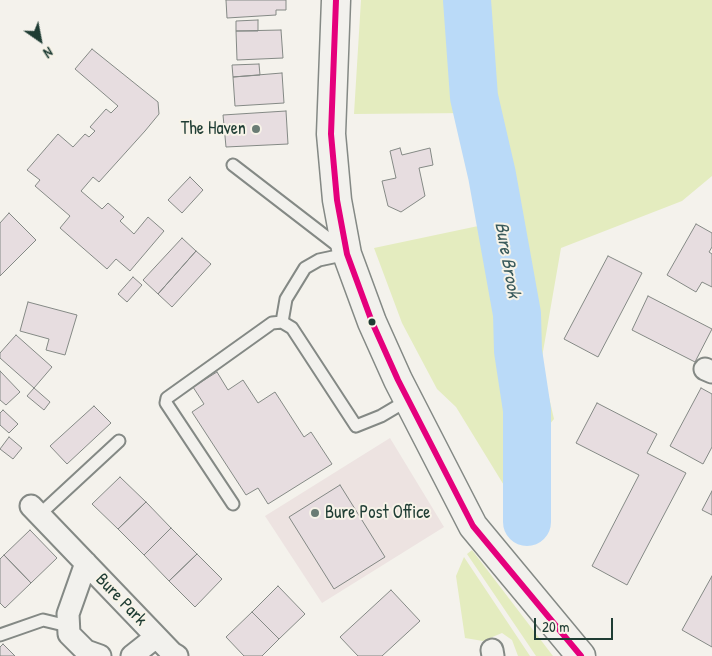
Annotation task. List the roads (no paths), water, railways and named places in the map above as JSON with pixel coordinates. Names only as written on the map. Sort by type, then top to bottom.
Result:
[{"type":"street","points":[[336,0],[331,134],[337,200],[347,254],[372,322],[408,400],[473,526],[581,656]]},
{"type":"street","name":"Bure Park","points":[[35,510],[156,637],[177,656]]},
{"type":"street","name":"Bure Park","points":[[68,626],[68,614],[86,563]]},
{"type":"street","points":[[68,626],[69,634],[86,650],[100,656]]},
{"type":"street","name":"Bure Park","points":[[132,656],[156,637]]},
{"type":"lane","points":[[233,165],[347,254]]},
{"type":"lane","points":[[282,322],[286,299],[305,268],[319,260],[347,254]]},
{"type":"lane","points":[[233,504],[166,403],[167,398],[272,323],[282,322],[292,328],[356,426],[381,416],[408,400]]},
{"type":"lane","points":[[35,510],[119,441]]},
{"type":"lane","points":[[0,635],[43,620],[68,626]]},
{"type":"waterway","name":"Bure Brook","points":[[467,0],[474,97],[492,175],[517,314],[518,351],[527,410],[527,522]]},
{"type":"place","name":"The Haven","points":[[256,129]]},
{"type":"place","name":"Bure Post Office","points":[[315,513]]}]
